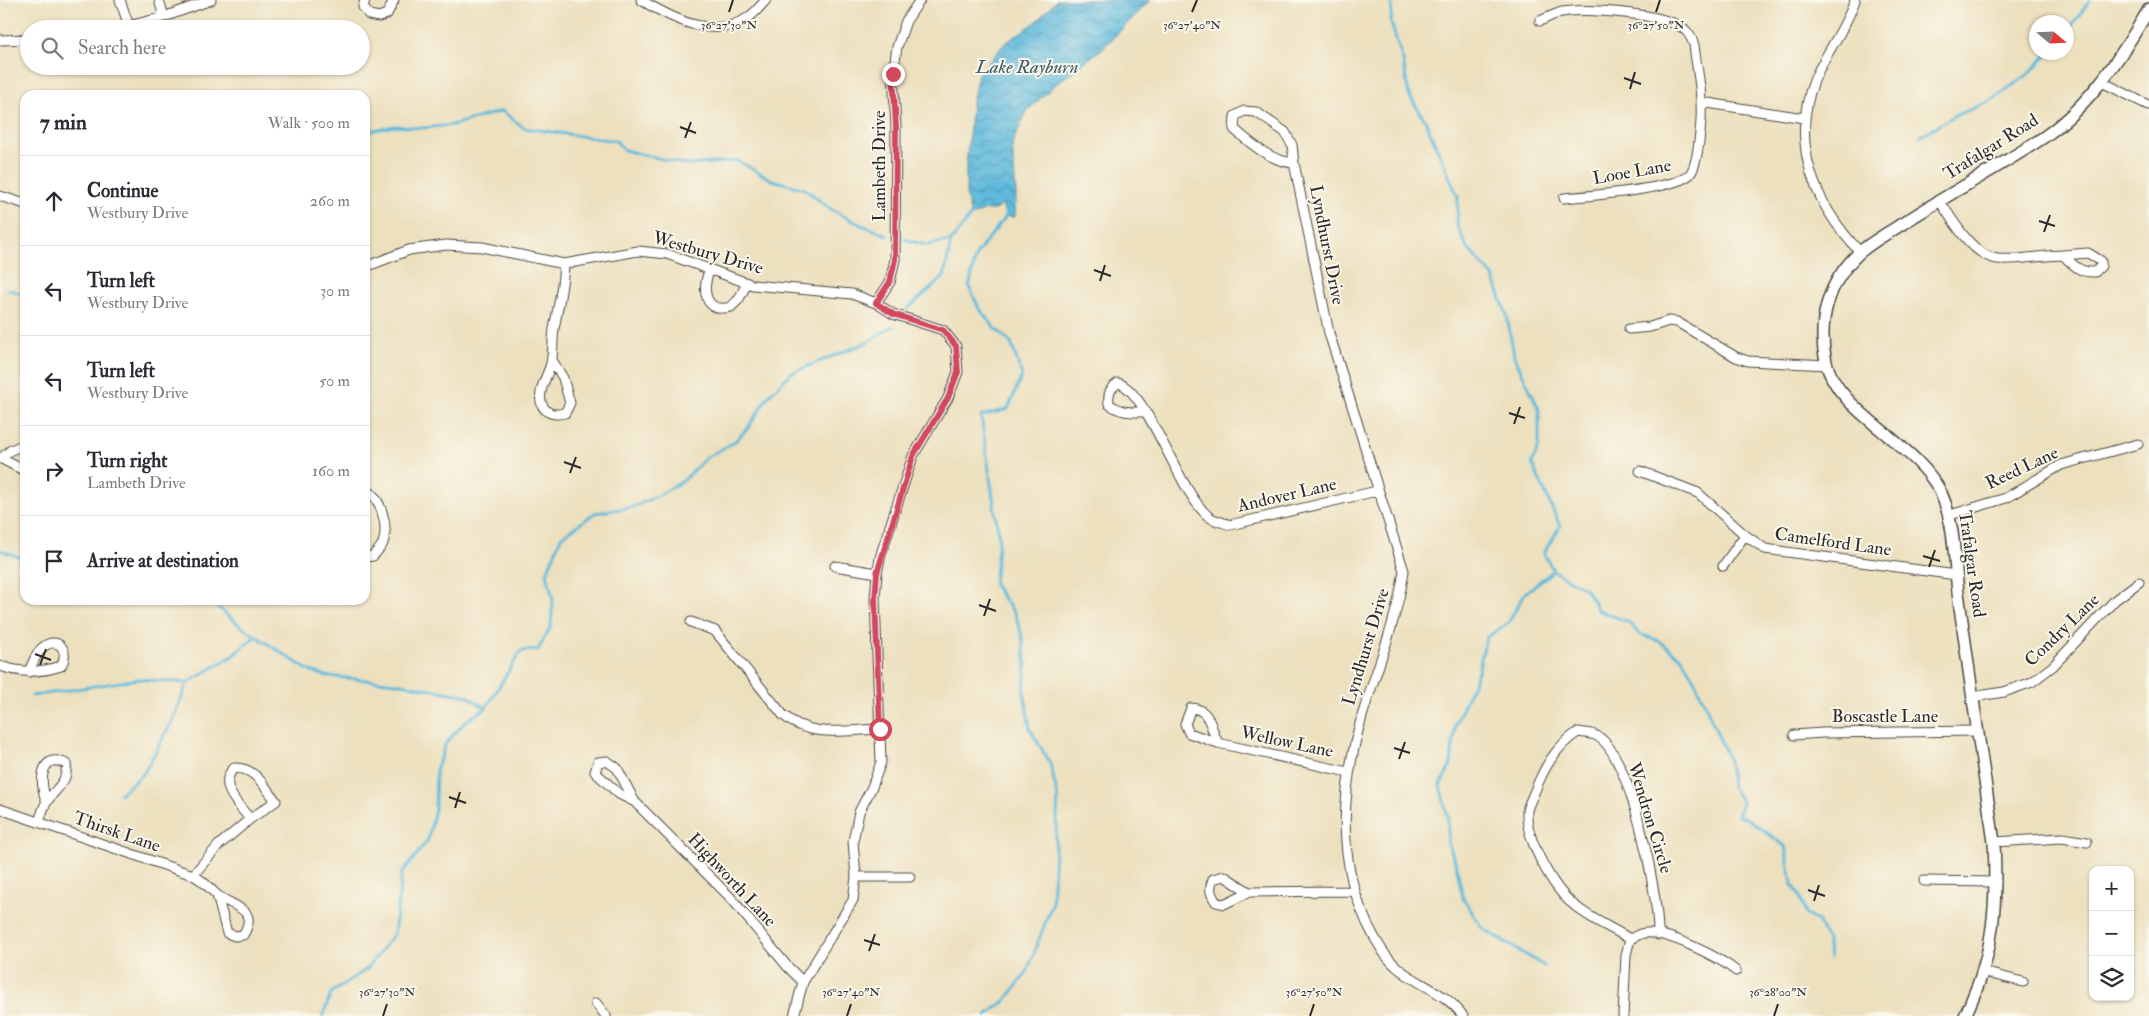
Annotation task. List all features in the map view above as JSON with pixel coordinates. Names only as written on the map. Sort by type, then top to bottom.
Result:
[{"type":"street","points":[[120,0],[127,20]]},
{"type":"street","points":[[159,0],[164,17]]},
{"type":"street","points":[[152,20],[211,0]]},
{"type":"street","points":[[365,0],[363,7],[369,15],[379,17],[387,14],[394,0]]},
{"type":"street","points":[[641,0],[663,13],[694,26],[723,27],[749,17],[766,0]]},
{"type":"street","name":"Lambeth Drive","points":[[876,303],[890,282],[895,259],[896,127],[893,74],[897,47],[906,21],[920,0]]},
{"type":"street","points":[[1855,0],[1850,17],[1816,78],[1804,118],[1809,166],[1821,200],[1839,230],[1860,252]]},
{"type":"street","name":"Trafalgar Road","points":[[1965,1016],[1983,972],[1993,924],[1996,882],[1994,842],[1972,697],[1950,515],[1928,471],[1904,447],[1852,404],[1836,383],[1827,365],[1822,336],[1823,318],[1829,295],[1842,271],[1860,252],[1939,200],[2045,136],[2075,111],[2102,82],[2149,10]]},
{"type":"street","points":[[1540,21],[1560,12],[1603,11],[1637,15],[1675,24],[1684,28],[1691,36],[1702,102],[1804,118]]},
{"type":"street","points":[[0,40],[20,39]]},
{"type":"street","points":[[2102,82],[2148,105]]},
{"type":"street","name":"Looe Lane","points":[[1564,198],[1598,195],[1679,182],[1685,178],[1694,167],[1696,159],[1702,102]]},
{"type":"street","name":"Lyndhurst Drive","points":[[1294,163],[1281,163],[1246,139],[1234,129],[1234,116],[1244,111],[1256,112],[1285,132],[1292,145],[1294,163],[1329,333],[1377,490],[1399,550],[1404,571],[1400,599],[1363,714],[1348,772],[1346,851],[1352,890],[1381,950],[1396,969],[1440,994],[1463,1016]]},
{"type":"street","points":[[0,196],[20,202]]},
{"type":"street","points":[[1939,200],[1961,231],[1981,253],[1998,259],[2063,255]]},
{"type":"street","name":"Westbury Drive","points":[[370,265],[409,250],[446,244],[482,247],[564,264],[638,251],[667,254],[709,271],[747,283],[852,294],[876,303],[893,314],[943,330],[956,346],[958,372],[948,398],[913,456],[877,573],[875,599],[881,762],[872,787],[859,812],[852,841],[856,877],[853,900],[802,982],[794,1016]]},
{"type":"street","points":[[552,360],[563,378],[570,404],[565,412],[556,415],[547,412],[542,404],[541,394],[552,360],[554,331],[563,290],[564,264]]},
{"type":"street","points":[[709,271],[704,291],[710,304],[716,307],[731,307],[739,299],[747,283]]},
{"type":"street","points":[[1629,329],[1650,328],[1669,321],[1677,322],[1736,357],[1748,361],[1827,365]]},
{"type":"street","name":"Andover Lane","points":[[1146,412],[1193,499],[1210,518],[1230,525],[1377,490]]},
{"type":"street","name":"Reed Lane","points":[[1950,515],[2006,498],[2062,465],[2138,444]]},
{"type":"street","points":[[20,446],[1,458],[20,468]]},
{"type":"street","name":"Camelford Lane","points":[[1640,471],[1698,493],[1744,535],[1765,549],[1956,576]]},
{"type":"street","points":[[370,494],[379,502],[385,530],[382,544],[373,556],[370,556]]},
{"type":"street","points":[[1723,566],[1744,535]]},
{"type":"street","points":[[835,566],[877,573]]},
{"type":"street","name":"Condry Lane","points":[[1972,697],[2004,692],[2032,682],[2054,666],[2116,600],[2139,582]]},
{"type":"street","points":[[691,622],[715,631],[783,715],[794,725],[822,732],[880,729]]},
{"type":"street","points":[[0,666],[16,672],[29,672]]},
{"type":"street","name":"Boscastle Lane","points":[[1794,735],[1977,731]]},
{"type":"street","name":"Wendron Circle","points":[[1630,939],[1574,905],[1556,884],[1541,860],[1531,835],[1527,810],[1538,784],[1553,755],[1564,741],[1578,732],[1597,736],[1612,752],[1625,780],[1649,859],[1658,920],[1658,935]]},
{"type":"street","name":"Wellow Lane","points":[[1218,743],[1348,772]]},
{"type":"street","name":"Highworth Lane","points":[[635,802],[619,794],[595,772],[598,762],[607,761],[617,768],[635,802],[731,898],[786,966],[802,982]]},
{"type":"street","points":[[193,875],[207,857],[250,819],[276,802],[250,771],[242,767],[234,768],[226,776],[226,783],[233,797],[250,819]]},
{"type":"street","points":[[39,822],[47,802]]},
{"type":"street","name":"Thirsk Lane","points":[[0,810],[203,880],[218,895],[241,908],[249,917],[249,924],[243,935],[235,936],[227,933],[218,895]]},
{"type":"street","points":[[1994,842],[2062,838],[2087,842]]},
{"type":"street","points":[[856,877],[910,877]]},
{"type":"street","points":[[1924,881],[1996,882]]},
{"type":"street","points":[[1249,892],[1352,890]]},
{"type":"street","points":[[1623,1016],[1626,956],[1630,939],[1645,933],[1658,935],[1692,946],[1721,959],[1736,971]]},
{"type":"street","points":[[1983,972],[2022,982]]},
{"type":"street","points":[[596,1003],[606,1016]]},
{"type":"water","name":"Lake Rayburn","points":[[1057,0],[1151,0],[1102,49],[1057,83],[1027,111],[1012,144],[1016,194],[1015,217],[1006,216],[1002,205],[995,210],[986,210],[971,216],[966,194],[966,167],[972,103],[978,74],[1005,43],[1036,22]]},
{"type":"waterway","points":[[1392,0],[1391,23],[1403,61],[1409,95],[1425,120],[1458,197],[1457,225],[1468,249],[1493,276],[1507,316],[1514,356],[1539,409],[1539,445],[1532,463],[1560,526],[1544,553],[1553,571],[1586,589],[1598,610],[1628,622],[1640,634],[1659,641],[1682,658],[1696,683],[1729,761],[1732,787],[1742,802],[1738,816],[1748,819],[1785,846],[1792,883],[1800,897],[1806,915],[1818,921],[1827,941],[1830,958]]},
{"type":"waterway","points":[[2074,23],[2090,0]]},
{"type":"waterway","points":[[1920,136],[1954,116],[1989,102],[2026,76],[2042,60]]},
{"type":"waterway","points":[[370,131],[394,126],[423,128],[452,125],[502,111],[524,128],[616,141],[624,150],[687,165],[738,161],[772,180],[805,189],[829,208],[859,224],[887,235]]},
{"type":"waterway","points":[[986,1016],[1006,1000],[1027,972],[1052,904],[1058,798],[1050,763],[1030,729],[1024,691],[1026,666],[1022,636],[1015,614],[994,585],[999,538],[981,416],[1008,409],[1022,375],[1011,343],[995,328],[979,308],[969,287],[976,255],[1006,216],[1005,213]]},
{"type":"waterway","points":[[906,310],[944,277],[951,241],[972,214]]},
{"type":"waterway","points":[[903,239],[927,245],[951,241]]},
{"type":"waterway","points":[[8,289],[20,293]]},
{"type":"waterway","points":[[323,1016],[331,993],[367,969],[394,934],[402,873],[428,840],[435,809],[436,770],[446,743],[465,722],[486,708],[521,651],[538,650],[551,626],[553,599],[547,573],[561,537],[595,513],[633,507],[683,481],[707,457],[733,443],[748,428],[769,395],[791,373],[868,342],[893,326]]},
{"type":"waterway","points":[[0,550],[20,557]]},
{"type":"waterway","points":[[1544,966],[1482,928],[1463,898],[1456,864],[1448,843],[1448,817],[1440,786],[1451,764],[1455,726],[1478,672],[1486,638],[1508,623],[1525,593],[1553,571]]},
{"type":"waterway","points":[[215,605],[242,627],[308,670],[326,676],[397,683],[467,696],[486,708]]},
{"type":"waterway","points":[[32,696],[139,679],[187,683],[231,657],[256,636]]},
{"type":"waterway","points":[[120,794],[144,773],[176,714],[187,683]]},
{"type":"route","points":[[880,729],[875,599],[881,554],[913,456],[948,398],[958,372],[956,346],[943,330],[893,314],[876,303],[890,282],[895,259],[896,127],[893,74]]}]
